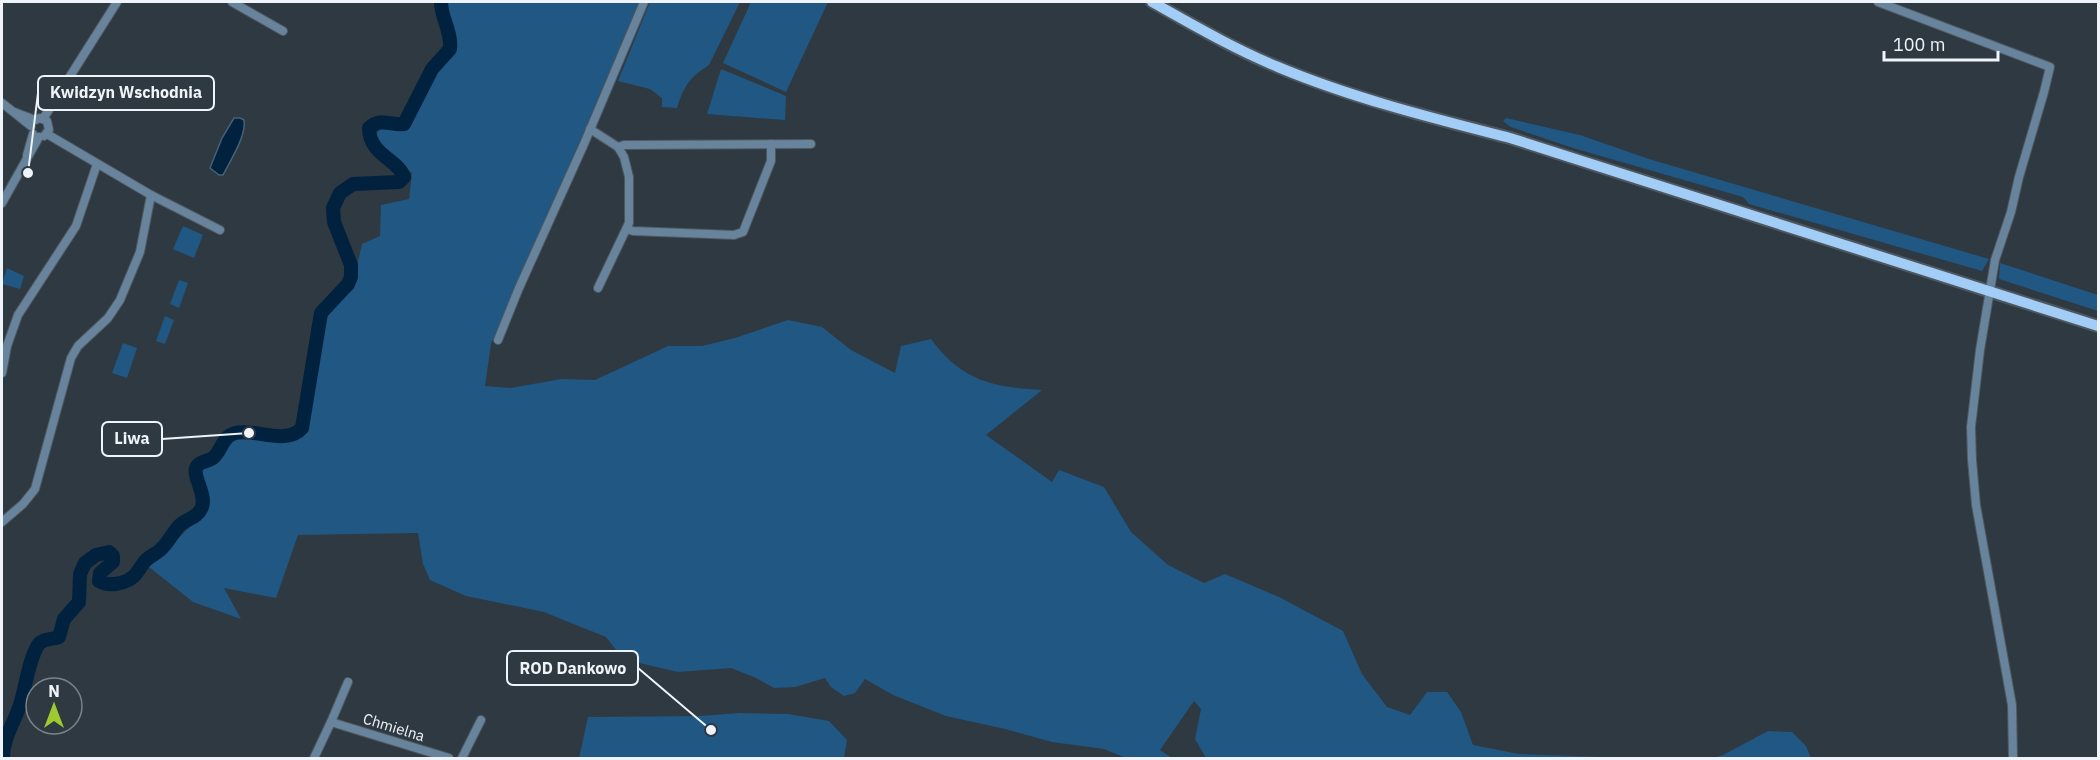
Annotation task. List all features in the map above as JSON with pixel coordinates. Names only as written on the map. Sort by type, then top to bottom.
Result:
[{"type":"main road","points":[[1152,2],[1262,60],[1331,87],[1443,121],[1510,138],[2098,326]]},
{"type":"street","points":[[2,203],[27,157],[35,147],[38,128],[117,2]]},
{"type":"street","points":[[232,2],[283,31]]},
{"type":"street","points":[[498,340],[644,2]]},
{"type":"street","points":[[1878,2],[2050,68],[1997,255],[1975,387],[1971,427],[1976,505],[2012,705],[2013,759]]},
{"type":"street","points":[[2,103],[97,164],[220,230]]},
{"type":"street","points":[[590,129],[618,147],[624,157],[629,177],[629,223],[598,288]]},
{"type":"street","points":[[627,229],[734,235],[743,232],[771,161],[771,144]]},
{"type":"street","points":[[618,147],[624,145],[811,144]]},
{"type":"street","points":[[2,373],[7,346],[18,315],[76,226],[97,164]]},
{"type":"street","points":[[2,522],[23,504],[35,489],[71,358],[78,346],[108,318],[120,300],[140,252],[151,195]]},
{"type":"street","points":[[314,759],[348,682]]},
{"type":"street","points":[[462,759],[481,720]]},
{"type":"street","name":"Chmielna","points":[[331,722],[449,759]]},
{"type":"shaded area","points":[[446,2],[639,2],[491,344],[485,386],[510,388],[562,379],[595,380],[668,346],[702,346],[735,338],[788,320],[822,327],[851,350],[895,373],[901,346],[931,339],[954,364],[979,379],[1008,387],[1042,390],[986,435],[1052,482],[1059,470],[1104,487],[1131,532],[1168,565],[1204,583],[1225,574],[1279,597],[1343,631],[1362,674],[1387,707],[1410,715],[1427,692],[1447,692],[1461,712],[1473,745],[1519,754],[1634,758],[1206,758],[1195,739],[1201,709],[1194,701],[1160,750],[1172,758],[1126,758],[1104,749],[1052,742],[946,716],[893,695],[865,679],[855,693],[844,696],[831,687],[825,678],[795,687],[774,688],[731,668],[678,672],[635,662],[617,651],[606,637],[544,612],[466,596],[430,580],[423,564],[418,533],[298,535],[276,598],[224,588],[241,619],[193,602],[149,567],[207,510],[198,471],[220,458],[228,442],[244,436],[278,441],[300,435],[307,414],[328,309],[354,289],[362,244],[380,236],[381,205],[409,199],[412,173],[383,149],[376,135],[380,128],[402,131],[421,104],[435,76],[451,56],[453,30],[446,14]]},
{"type":"shaded area","points":[[650,2],[740,2],[709,65],[688,83],[677,108],[662,107],[662,98],[650,89],[618,81]]},
{"type":"shaded area","points":[[751,2],[828,2],[786,92],[723,63]]},
{"type":"shaded area","points":[[721,69],[786,96],[785,120],[707,114]]},
{"type":"shaded area","points":[[234,118],[244,120],[243,133],[223,175],[219,175],[210,168],[222,138]]},
{"type":"shaded area","points":[[1506,118],[1580,135],[1649,159],[1989,259],[1982,271],[1749,204],[1743,197],[1573,148],[1511,127],[1503,121]]},
{"type":"shaded area","points":[[183,226],[203,235],[194,258],[173,249]]},
{"type":"shaded area","points":[[2000,263],[2098,295],[2098,311],[1999,279]]},
{"type":"shaded area","points":[[7,268],[24,276],[20,289],[2,284]]},
{"type":"shaded area","points":[[179,280],[188,283],[179,308],[170,304]]},
{"type":"shaded area","points":[[165,316],[174,320],[165,344],[156,341]]},
{"type":"shaded area","points":[[123,343],[137,348],[127,378],[112,373]]},
{"type":"shaded area","points":[[740,713],[788,714],[829,721],[847,740],[844,758],[579,758],[588,717],[700,716]]},
{"type":"shaded area","points":[[1768,731],[1792,732],[1806,746],[1811,758],[1712,758],[1723,755]]},
{"type":"waterway","points":[[3,758],[9,731],[20,705],[29,666],[38,645],[42,641],[59,637],[64,619],[79,602],[80,574],[85,563],[96,555],[109,552],[113,556],[113,562],[100,573],[99,581],[112,584],[130,579],[145,561],[162,548],[180,525],[199,512],[203,497],[196,469],[198,465],[214,457],[228,437],[243,432],[288,436],[302,428],[321,313],[348,284],[351,277],[351,265],[334,222],[333,208],[340,193],[353,184],[399,182],[404,177],[401,171],[374,145],[369,128],[382,122],[404,124],[432,69],[450,49],[441,2]]},
{"type":"place","name":"Kwidzyn Wschodnia","points":[[28,173]]},
{"type":"place","name":"Liwa","points":[[249,433]]},
{"type":"place","name":"ROD Dankowo","points":[[711,730]]}]
